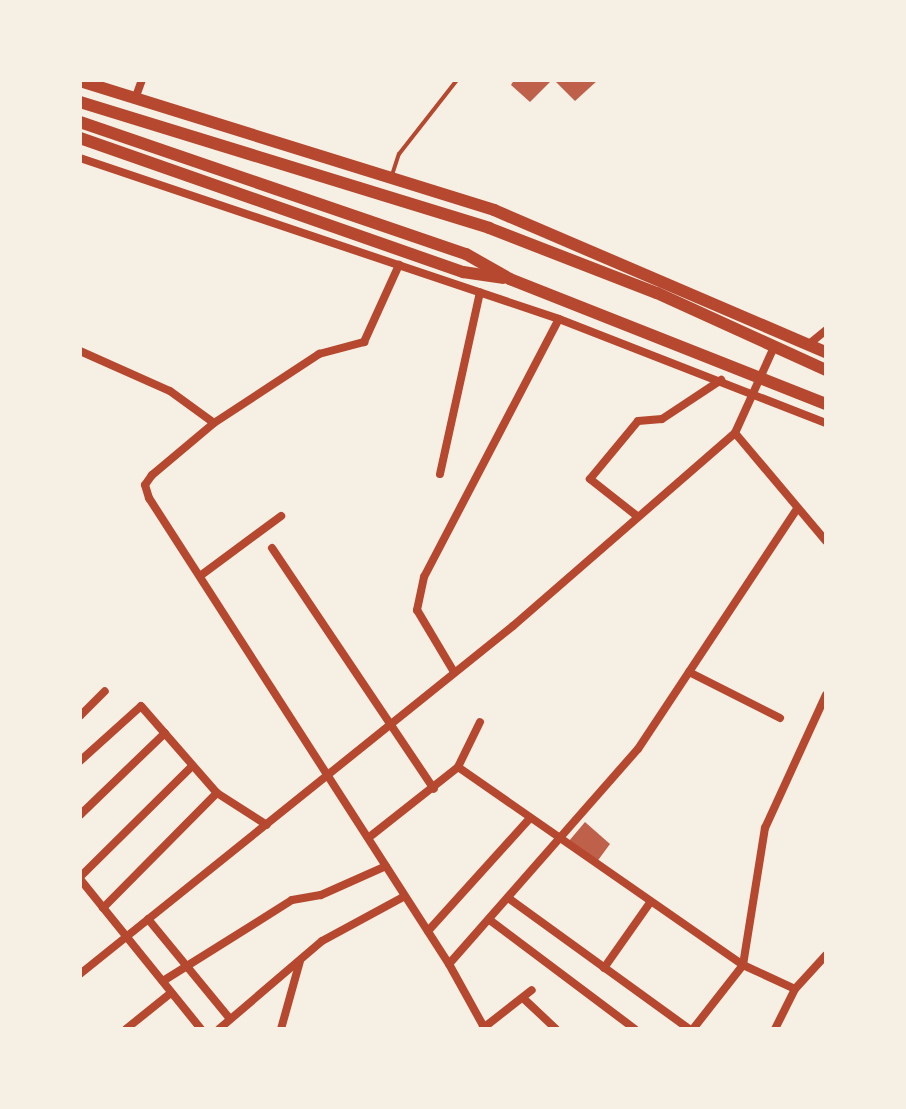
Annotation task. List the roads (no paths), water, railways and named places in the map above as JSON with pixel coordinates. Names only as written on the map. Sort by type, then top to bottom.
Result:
[{"type":"highway","points":[[80,81],[494,210],[826,352]]},
{"type":"highway","points":[[80,102],[489,228],[826,370]]},
{"type":"highway","points":[[80,122],[414,235],[510,279],[826,404]]},
{"type":"highway","points":[[80,138],[404,248],[463,272],[510,279]]},
{"type":"street","points":[[135,100],[142,80]]},
{"type":"street","points":[[80,158],[559,319],[826,423]]},
{"type":"street","points":[[399,265],[364,342],[318,354],[214,423],[145,486],[372,835],[386,866],[449,964],[484,1029],[532,990]]},
{"type":"street","points":[[440,474],[480,292]]},
{"type":"street","points":[[454,672],[417,610],[424,577],[559,319]]},
{"type":"street","points":[[809,344],[826,330]]},
{"type":"street","points":[[80,974],[331,776],[735,433],[758,394],[774,347]]},
{"type":"street","points":[[80,351],[170,391],[214,423]]},
{"type":"street","points":[[637,516],[590,479],[638,421],[662,420],[721,380]]},
{"type":"street","points":[[735,433],[826,542]]},
{"type":"street","points":[[449,964],[511,900],[638,749],[796,510]]},
{"type":"street","points":[[200,576],[281,516]]},
{"type":"street","points":[[272,548],[434,790]]},
{"type":"street","points":[[690,672],[780,718]]},
{"type":"street","points":[[80,716],[105,691]]},
{"type":"street","points":[[511,900],[691,1029],[743,965],[766,828],[826,695]]},
{"type":"street","points":[[80,761],[139,706],[217,793],[267,825]]},
{"type":"street","points":[[372,835],[434,790],[458,767],[480,722]]},
{"type":"street","points":[[80,816],[165,733]]},
{"type":"street","points":[[192,766],[80,878],[202,1029]]},
{"type":"street","points":[[458,767],[650,904],[743,965],[795,989]]},
{"type":"street","points":[[103,908],[217,793]]},
{"type":"street","points":[[428,931],[530,818]]},
{"type":"street","points":[[162,981],[182,965],[292,900],[321,895],[386,866]]},
{"type":"street","points":[[219,1029],[301,959],[405,896]]},
{"type":"street","points":[[604,968],[650,904]]},
{"type":"street","points":[[148,920],[230,1020]]},
{"type":"street","points":[[491,921],[635,1029]]},
{"type":"street","points":[[774,1029],[795,989],[826,955]]},
{"type":"street","points":[[281,1029],[301,959]]},
{"type":"street","points":[[132,1027],[171,993]]},
{"type":"street","points":[[523,998],[556,1029]]},
{"type":"lane","points":[[390,180],[399,154],[457,80]]}]
